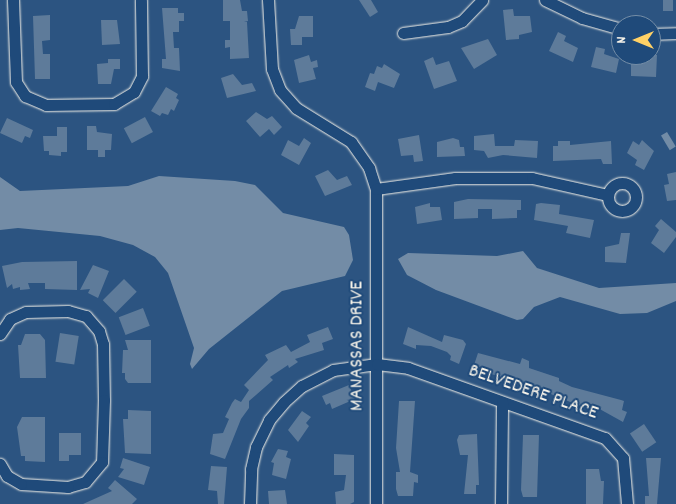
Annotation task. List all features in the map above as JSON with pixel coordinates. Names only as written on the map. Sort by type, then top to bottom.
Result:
[{"type":"street","points":[[12,0],[16,82],[25,96],[46,105],[108,105],[122,102],[134,92],[142,76],[141,0]]},
{"type":"street","name":"MANASSAS DRIVE","points":[[268,0],[272,69],[280,90],[296,108],[351,142],[370,168],[376,189],[376,504]]},
{"type":"street","points":[[403,33],[434,30],[462,21],[482,0]]},
{"type":"street","points":[[545,0],[582,18],[611,26]]},
{"type":"street","points":[[661,34],[676,33]]},
{"type":"street","points":[[376,189],[439,179],[532,178],[608,195]]},
{"type":"street","points":[[0,334],[10,319],[26,312],[68,311],[86,316],[99,331],[103,344],[104,400],[102,462],[97,472],[85,482],[68,487],[21,484],[7,476],[0,464]]},
{"type":"street","name":"BELVEDERE PLACE","points":[[250,504],[251,469],[256,447],[270,420],[284,402],[302,386],[333,370],[377,364],[408,368],[605,438],[612,444],[625,465],[626,504]]},
{"type":"street","points":[[501,504],[502,402]]},
{"type":"water","points":[[667,132],[676,147],[670,150],[661,136]]},
{"type":"water","points":[[159,176],[235,181],[255,185],[283,213],[344,227],[349,235],[353,260],[345,276],[282,291],[209,349],[192,369],[190,364],[194,348],[168,273],[155,257],[133,245],[100,236],[18,228],[0,230],[0,177],[20,191],[128,186]]},
{"type":"water","points":[[523,251],[537,268],[599,288],[676,283],[676,301],[647,313],[620,314],[560,297],[534,307],[523,319],[517,320],[436,290],[407,275],[398,259],[408,253],[497,256]]},
{"type":"building","points":[[223,0],[240,0],[242,11],[247,11],[248,21],[244,22],[247,22],[249,58],[230,59],[230,47],[225,48],[225,40],[230,40],[230,21],[223,21]]},
{"type":"building","points":[[359,0],[371,0],[378,12],[370,17]]},
{"type":"building","points":[[663,0],[673,0],[673,11],[663,11]]},
{"type":"building","points":[[162,8],[178,8],[178,13],[184,13],[184,21],[179,21],[179,32],[173,32],[174,48],[179,48],[180,71],[162,68],[162,59],[166,59]]},
{"type":"building","points":[[513,9],[514,16],[530,16],[532,32],[519,35],[519,39],[506,40],[503,10]]},
{"type":"building","points":[[50,15],[50,40],[42,41],[43,54],[50,54],[50,79],[35,79],[33,16]]},
{"type":"building","points":[[299,16],[313,16],[313,37],[302,37],[302,45],[291,45],[290,29],[295,29]]},
{"type":"building","points":[[101,20],[117,20],[120,44],[102,45]]},
{"type":"building","points":[[558,32],[566,36],[564,41],[578,48],[573,62],[549,51]]},
{"type":"building","points":[[488,39],[497,55],[474,69],[461,48]]},
{"type":"building","points":[[596,47],[605,49],[604,54],[611,56],[611,65],[618,65],[616,73],[591,67]]},
{"type":"building","points":[[309,55],[311,62],[317,60],[318,67],[313,68],[316,79],[299,83],[294,60]]},
{"type":"building","points":[[433,57],[436,65],[449,61],[457,81],[434,89],[424,61]]},
{"type":"building","points":[[108,59],[120,59],[120,69],[114,69],[111,84],[98,84],[97,64],[108,63]]},
{"type":"building","points":[[384,64],[400,74],[394,88],[378,82],[375,91],[365,87],[370,73],[374,74],[377,66],[382,68]]},
{"type":"building","points":[[631,65],[657,65],[656,77],[631,76]]},
{"type":"building","points":[[233,74],[242,85],[252,83],[256,91],[227,98],[221,78]]},
{"type":"building","points":[[166,87],[178,94],[176,98],[179,100],[174,111],[171,109],[168,115],[162,113],[160,116],[151,111]]},
{"type":"building","points":[[256,112],[267,119],[272,116],[282,127],[274,135],[269,129],[260,137],[246,121]]},
{"type":"building","points":[[145,117],[153,132],[132,143],[124,128]]},
{"type":"building","points":[[7,118],[33,130],[30,138],[25,136],[22,143],[0,133]]},
{"type":"building","points":[[87,126],[96,126],[97,132],[112,134],[111,150],[105,150],[105,157],[98,157],[98,150],[87,150]]},
{"type":"building","points":[[57,127],[67,127],[67,152],[61,152],[61,156],[49,155],[49,151],[44,151],[43,136],[57,136]]},
{"type":"building","points":[[494,134],[495,146],[514,146],[515,140],[538,141],[537,158],[503,155],[488,158],[484,151],[474,150],[474,136]]},
{"type":"building","points":[[419,135],[423,161],[414,162],[413,155],[401,156],[398,139]]},
{"type":"building","points":[[304,138],[311,143],[299,165],[281,155],[288,140],[299,146]]},
{"type":"building","points":[[453,138],[459,140],[460,147],[464,147],[465,156],[437,157],[437,142]]},
{"type":"building","points":[[642,140],[654,151],[644,170],[635,165],[637,160],[627,153],[633,141],[639,145]]},
{"type":"building","points":[[558,141],[570,141],[570,145],[611,141],[612,164],[603,164],[601,159],[553,161],[553,146],[558,146]]},
{"type":"building","points":[[328,170],[337,180],[347,176],[352,185],[325,196],[315,176]]},
{"type":"building","points":[[676,172],[676,200],[667,201],[664,185],[669,184],[667,174]]},
{"type":"building","points":[[468,199],[521,200],[521,210],[517,210],[517,218],[492,219],[492,209],[478,209],[478,218],[454,219],[454,202]]},
{"type":"building","points":[[430,203],[430,207],[440,207],[442,220],[417,224],[415,207]]},
{"type":"building","points":[[536,204],[560,205],[559,214],[594,220],[590,238],[566,233],[568,226],[534,220]]},
{"type":"building","points":[[661,219],[676,232],[676,237],[664,253],[651,243],[659,230],[655,226]]},
{"type":"building","points":[[621,233],[630,233],[626,263],[605,262],[605,247],[619,244]]},
{"type":"building","points":[[77,261],[77,290],[45,289],[45,283],[28,283],[30,289],[20,290],[20,287],[13,289],[12,284],[7,288],[2,266],[22,262]]},
{"type":"building","points":[[93,265],[109,271],[98,298],[88,293],[90,289],[80,290]]},
{"type":"building","points":[[124,279],[137,292],[116,313],[103,300]]},
{"type":"building","points":[[143,308],[150,326],[126,335],[119,317]]},
{"type":"building","points":[[328,327],[333,339],[322,343],[324,350],[295,359],[298,362],[289,368],[288,365],[270,377],[273,380],[249,401],[249,408],[241,419],[225,459],[210,454],[213,434],[223,433],[229,419],[225,417],[232,403],[235,399],[241,402],[249,390],[244,385],[268,360],[265,355],[286,345],[291,352],[310,342],[307,335]]},
{"type":"building","points":[[408,327],[442,342],[444,335],[463,340],[466,344],[459,364],[450,360],[451,356],[447,352],[431,346],[416,345],[416,349],[403,344]]},
{"type":"building","points":[[60,333],[79,336],[74,365],[55,362]]},
{"type":"building","points":[[25,334],[40,334],[45,340],[46,378],[20,378],[18,345],[21,345]]},
{"type":"building","points":[[125,340],[151,340],[151,383],[128,383],[125,379],[125,373],[122,373],[123,350],[128,350]]},
{"type":"building","points":[[478,353],[520,364],[522,358],[529,361],[529,368],[559,378],[559,381],[572,387],[624,401],[622,410],[627,412],[623,422],[587,402],[580,406],[529,385],[481,371],[482,368],[474,365]]},
{"type":"building","points":[[349,385],[355,399],[332,409],[330,403],[326,405],[322,396]]},
{"type":"building","points":[[399,401],[415,401],[410,472],[418,475],[418,483],[414,482],[413,496],[398,496],[396,489],[396,472],[400,472],[396,448]]},
{"type":"building","points":[[128,410],[151,411],[151,454],[125,453],[123,419],[128,419]]},
{"type":"building","points":[[302,411],[311,417],[306,423],[309,426],[298,442],[288,430]]},
{"type":"building","points":[[22,417],[45,417],[45,462],[25,461],[25,456],[21,456],[17,427]]},
{"type":"building","points":[[644,424],[656,442],[642,452],[630,434]]},
{"type":"building","points":[[59,433],[81,433],[81,455],[69,455],[69,461],[59,461]]},
{"type":"building","points":[[477,434],[479,485],[476,485],[476,494],[464,494],[468,455],[460,455],[457,440],[459,435]]},
{"type":"building","points":[[523,435],[539,435],[537,497],[523,497],[521,490]]},
{"type":"building","points":[[278,449],[288,451],[286,457],[291,459],[286,479],[272,475],[274,463],[271,462]]},
{"type":"building","points":[[334,454],[354,455],[354,502],[350,504],[336,504],[335,492],[344,490],[346,475],[334,475]]},
{"type":"building","points":[[123,458],[150,467],[144,485],[118,477],[124,469],[120,468]]},
{"type":"building","points":[[646,458],[661,458],[657,504],[645,504],[645,496],[649,496]]},
{"type":"building","points":[[211,466],[227,467],[224,504],[218,504],[217,491],[208,490]]},
{"type":"building","points":[[586,469],[599,469],[601,481],[604,481],[603,504],[586,504]]},
{"type":"building","points":[[115,480],[137,499],[132,504],[83,504],[112,491],[108,488]]},
{"type":"building","points":[[285,490],[287,504],[269,504],[268,491]]}]
